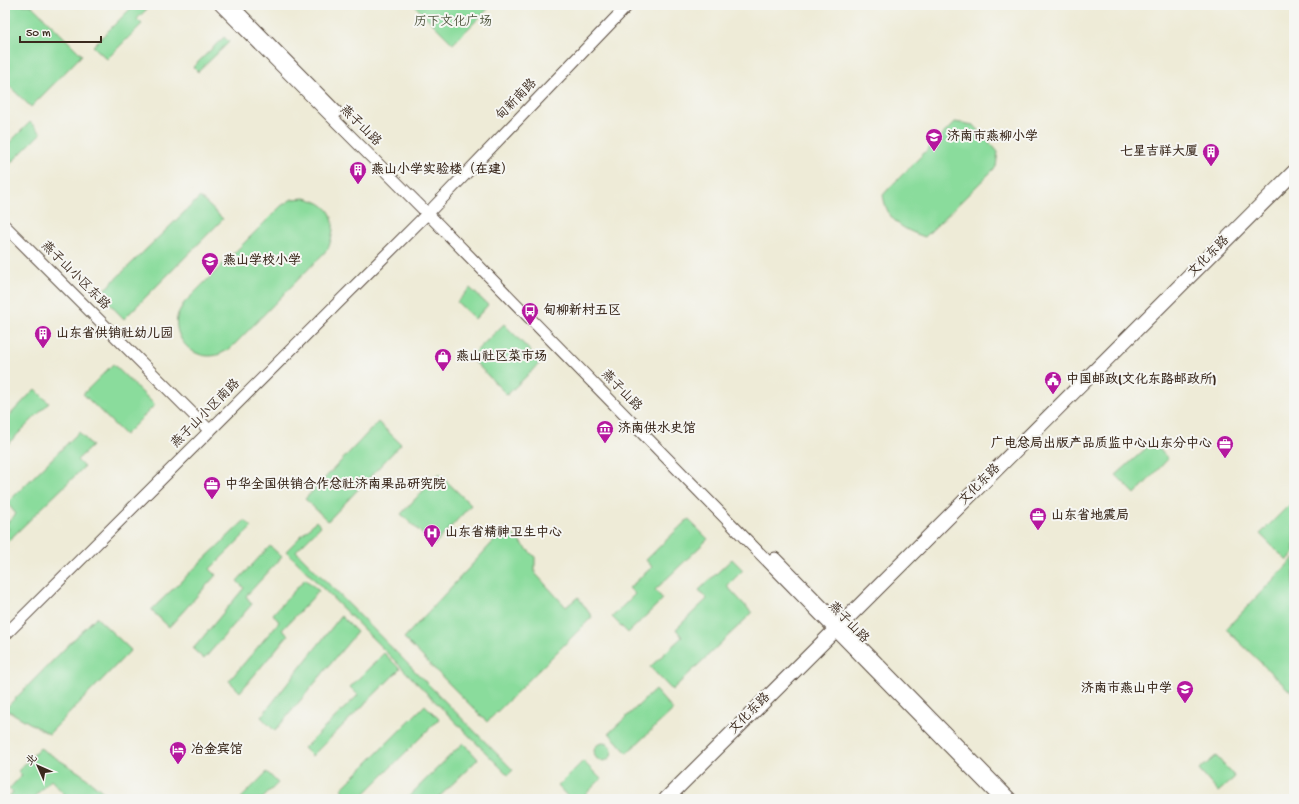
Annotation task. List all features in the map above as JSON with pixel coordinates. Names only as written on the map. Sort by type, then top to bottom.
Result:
[{"type":"main road","name":"文化东路","points":[[666,799],[1294,172]]},
{"type":"street","name":"燕子山路","points":[[220,5],[430,211]]},
{"type":"street","name":"燕子山路","points":[[232,5],[430,211],[838,627],[1010,799]]},
{"type":"street","name":"甸新南路","points":[[430,211],[628,5]]},
{"type":"street","name":"燕子山小区南路","points":[[5,635],[430,211]]},
{"type":"street","name":"燕子山小区东路","points":[[5,226],[210,431]]},
{"type":"street","name":"燕子山路","points":[[838,627],[1000,799]]},
{"type":"green space","points":[[5,5],[31,5],[82,55],[31,107],[5,82]]},
{"type":"green space","points":[[134,5],[151,5],[137,19],[142,24],[107,59],[93,46]]},
{"type":"green space","name":"历下文化广场","points":[[414,5],[492,5],[453,44]]},
{"type":"green space","points":[[224,37],[229,42],[198,72],[193,67]]},
{"type":"green space","points":[[30,122],[41,133],[5,169],[5,147]]},
{"type":"green space","points":[[955,122],[974,125],[998,152],[996,167],[925,237],[909,231],[892,218],[885,204],[883,195]]},
{"type":"green space","points":[[200,197],[223,219],[124,319],[100,294]]},
{"type":"green space","points":[[305,198],[323,205],[332,216],[333,231],[328,249],[231,348],[219,354],[209,356],[200,355],[193,351],[182,340],[178,333],[177,317],[184,303],[281,206],[292,199]]},
{"type":"green space","points":[[470,288],[488,305],[475,319],[457,302]]},
{"type":"green space","points":[[504,324],[541,362],[507,395],[470,357]]},
{"type":"green space","points":[[113,364],[155,405],[125,435],[83,394]]},
{"type":"green space","points":[[35,389],[49,403],[5,447],[5,420]]},
{"type":"green space","points":[[378,422],[401,444],[328,521],[305,499]]},
{"type":"green space","points":[[79,432],[92,446],[77,460],[84,467],[5,544],[5,533],[9,529],[5,525],[16,514],[7,503]]},
{"type":"green space","points":[[1153,442],[1168,459],[1135,494],[1116,475]]},
{"type":"green space","points":[[439,474],[471,505],[434,545],[401,514]]},
{"type":"green space","points":[[1294,500],[1294,553],[1287,561],[1260,534]]},
{"type":"green space","points":[[688,519],[708,539],[655,590],[663,599],[628,633],[612,617],[635,594],[629,588],[652,567],[646,560]]},
{"type":"green space","points":[[245,520],[252,527],[210,569],[216,575],[169,627],[151,610]]},
{"type":"green space","points":[[316,521],[321,526],[296,551],[513,770],[508,775],[286,551]]},
{"type":"green space","points":[[506,528],[535,557],[535,573],[566,607],[578,597],[592,617],[487,722],[404,638]]},
{"type":"green space","points":[[270,546],[282,557],[246,596],[252,604],[204,659],[193,649],[244,588],[237,581]]},
{"type":"green space","points":[[1294,558],[1294,691],[1292,693],[1226,629]]},
{"type":"green space","points":[[732,559],[743,570],[727,586],[752,613],[672,690],[650,667],[682,637],[676,629],[707,599],[699,590]]},
{"type":"green space","points":[[305,579],[319,591],[282,630],[288,635],[240,692],[229,681],[279,622],[273,614]]},
{"type":"green space","points":[[341,616],[357,632],[275,731],[261,717]]},
{"type":"green space","points":[[96,617],[131,650],[49,734],[5,709]]},
{"type":"green space","points":[[384,653],[400,669],[312,756],[304,748],[358,695],[350,687]]},
{"type":"green space","points":[[655,690],[673,710],[627,753],[609,733]]},
{"type":"green space","points":[[425,705],[439,719],[359,799],[351,799],[341,789]]},
{"type":"green space","points":[[463,743],[478,759],[437,799],[406,799]]},
{"type":"green space","points":[[603,743],[609,746],[612,752],[609,758],[603,761],[597,758],[594,752],[597,746]]},
{"type":"green space","points":[[40,748],[80,773],[112,799],[69,799],[51,780],[32,799],[7,799],[13,792],[9,789],[22,775],[18,771]]},
{"type":"green space","points":[[1216,756],[1235,777],[1218,792],[1199,770]]},
{"type":"green space","points":[[583,761],[601,779],[581,799],[570,799],[558,786]]},
{"type":"green space","points":[[267,772],[278,783],[262,799],[240,799]]},
{"type":"place","name":"济南市燕柳小学","points":[[934,152]]},
{"type":"place","name":"七星吉祥大厦","points":[[1211,167]]},
{"type":"place","name":"燕山小学实验楼（在建）","points":[[358,185]]},
{"type":"place","name":"燕山学校小学","points":[[210,276]]},
{"type":"place","name":"甸柳新村五区","points":[[530,326]]},
{"type":"place","name":"山东省供销社幼儿园","points":[[43,349]]},
{"type":"place","name":"燕山社区菜市场","points":[[443,372]]},
{"type":"place","name":"中国邮政(文化东路邮政所)","points":[[1053,395]]},
{"type":"place","name":"济南供水史馆","points":[[605,444]]},
{"type":"place","name":"广电总局出版产品质监中心山东分中心","points":[[1225,459]]},
{"type":"place","name":"中华全国供销合作总社济南果品研究院","points":[[212,500]]},
{"type":"place","name":"山东省地震局","points":[[1038,531]]},
{"type":"place","name":"山东省精神卫生中心","points":[[432,548]]},
{"type":"place","name":"济南市燕山中学","points":[[1185,704]]},
{"type":"place","name":"冶金宾馆","points":[[178,765]]}]
